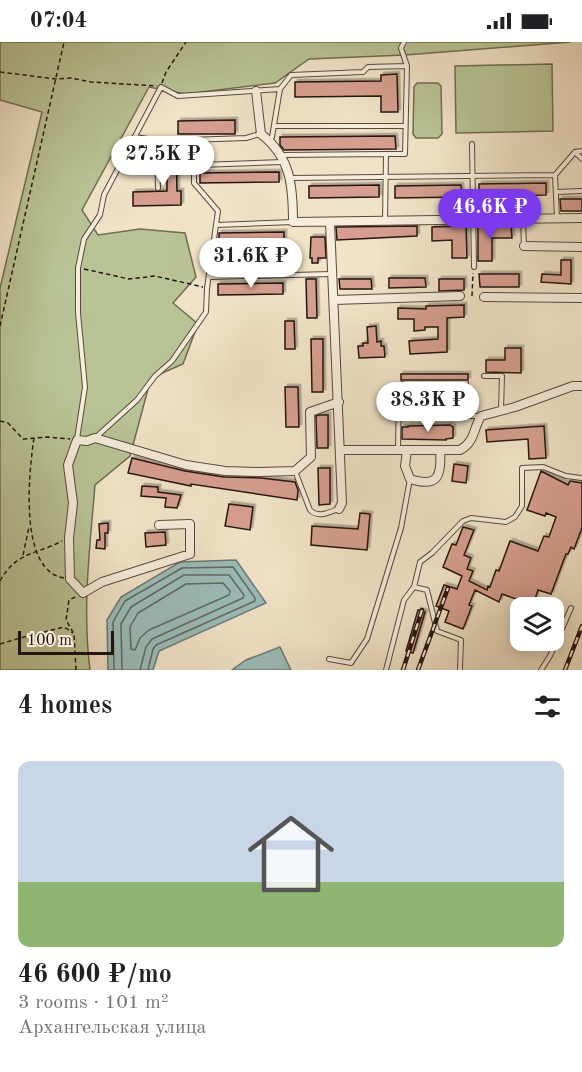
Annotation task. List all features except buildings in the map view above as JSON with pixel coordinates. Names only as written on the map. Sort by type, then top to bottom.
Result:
[{"type":"street","points":[[256,91],[261,134],[270,141],[282,159],[290,178],[293,222],[582,218]]},
{"type":"street","points":[[330,223],[341,450],[342,504],[339,509]]},
{"type":"street","points":[[524,246],[582,247]]},
{"type":"street","points":[[334,300],[460,296]]},
{"type":"street","points":[[484,297],[582,298]]},
{"type":"street","points":[[341,450],[460,450],[468,446],[481,416],[515,407],[573,386],[582,386]]},
{"type":"street","points":[[159,525],[190,524],[190,554],[102,582],[83,593],[70,579],[69,538],[73,503],[68,465],[77,440],[87,441],[95,438],[186,465],[205,468],[259,472],[295,471],[311,457],[310,412],[339,402]]},
{"type":"street","points":[[403,450],[405,466],[410,479],[421,483],[431,482],[439,476],[442,466],[440,450]]},
{"type":"lane","points":[[95,438],[137,400],[155,376],[172,361],[206,312],[207,288],[218,211],[194,183],[194,168],[199,165],[282,159],[405,154],[407,66],[401,48],[404,42]]},
{"type":"lane","points":[[270,141],[280,89],[291,75],[363,72],[368,67],[407,66]]},
{"type":"lane","points":[[77,440],[85,387],[78,313],[78,268],[84,239],[100,215],[104,195],[161,87],[178,96],[280,89]]},
{"type":"lane","points":[[274,126],[405,126]]},
{"type":"lane","points":[[135,136],[160,141],[246,138],[261,134]]},
{"type":"lane","points":[[158,188],[157,147],[160,141]]},
{"type":"lane","points":[[472,144],[474,267]]},
{"type":"lane","points":[[557,219],[555,175],[575,152],[582,151]]},
{"type":"lane","points":[[575,152],[582,159]]},
{"type":"lane","points":[[385,222],[386,154]]},
{"type":"lane","points":[[290,178],[555,175]]},
{"type":"lane","points":[[556,192],[582,191]]},
{"type":"lane","points":[[523,220],[524,246]]},
{"type":"lane","points":[[216,225],[293,222]]},
{"type":"lane","points":[[209,277],[333,274]]},
{"type":"lane","points":[[484,376],[501,376],[501,410]]},
{"type":"lane","points":[[403,450],[398,416],[399,386],[405,383],[466,383]]},
{"type":"lane","points":[[443,383],[443,416]]},
{"type":"lane","points":[[398,416],[481,416]]},
{"type":"lane","points":[[386,670],[404,600],[414,588],[420,562],[463,521],[471,518],[506,522],[515,517],[522,506],[522,468],[543,467],[566,476],[582,478]]},
{"type":"lane","points":[[295,471],[310,510],[314,514],[325,514],[339,509]]},
{"type":"lane","points":[[328,659],[351,663],[367,639],[401,528],[410,479]]},
{"type":"lane","points":[[414,588],[427,590],[437,631],[461,640],[460,670]]},
{"type":"lane","points":[[541,670],[550,656],[571,608]]},
{"type":"path","points":[[0,326],[64,42]]},
{"type":"path","points":[[0,72],[161,87],[166,72],[186,42]]},
{"type":"path","points":[[460,296],[472,297],[474,267]]},
{"type":"path","points":[[78,268],[129,279],[155,276],[207,288]]},
{"type":"path","points":[[0,421],[8,423],[23,439],[47,437],[77,440]]},
{"type":"path","points":[[23,556],[29,525],[30,465],[34,438]]},
{"type":"path","points":[[29,525],[42,563],[54,577],[70,579]]},
{"type":"path","points":[[0,581],[7,568],[23,556],[69,538]]},
{"type":"path","points":[[76,670],[74,634],[66,620],[69,600],[83,593]]},
{"type":"path","points":[[0,644],[64,627],[74,634]]},
{"type":"green space","points":[[0,42],[571,42],[405,55],[309,59],[275,83],[186,94],[149,87],[82,210],[98,235],[140,229],[185,233],[196,277],[173,303],[198,324],[183,364],[151,378],[130,456],[95,485],[87,600],[90,670],[0,670],[0,288],[42,112],[0,100]]},
{"type":"green space","points":[[552,64],[553,131],[456,133],[455,66]]},
{"type":"green space","points":[[417,83],[438,83],[441,86],[442,134],[438,138],[416,138],[413,134],[414,87]]},
{"type":"water","points":[[236,560],[266,603],[159,651],[153,670],[108,670],[107,620],[121,597],[180,562]]},
{"type":"water","points":[[280,647],[291,670],[232,670],[246,660]]},
{"type":"railway","points":[[418,670],[448,588]]},
{"type":"railway","points":[[403,670],[422,610]]},
{"type":"railway","points":[[565,670],[582,626]]}]
